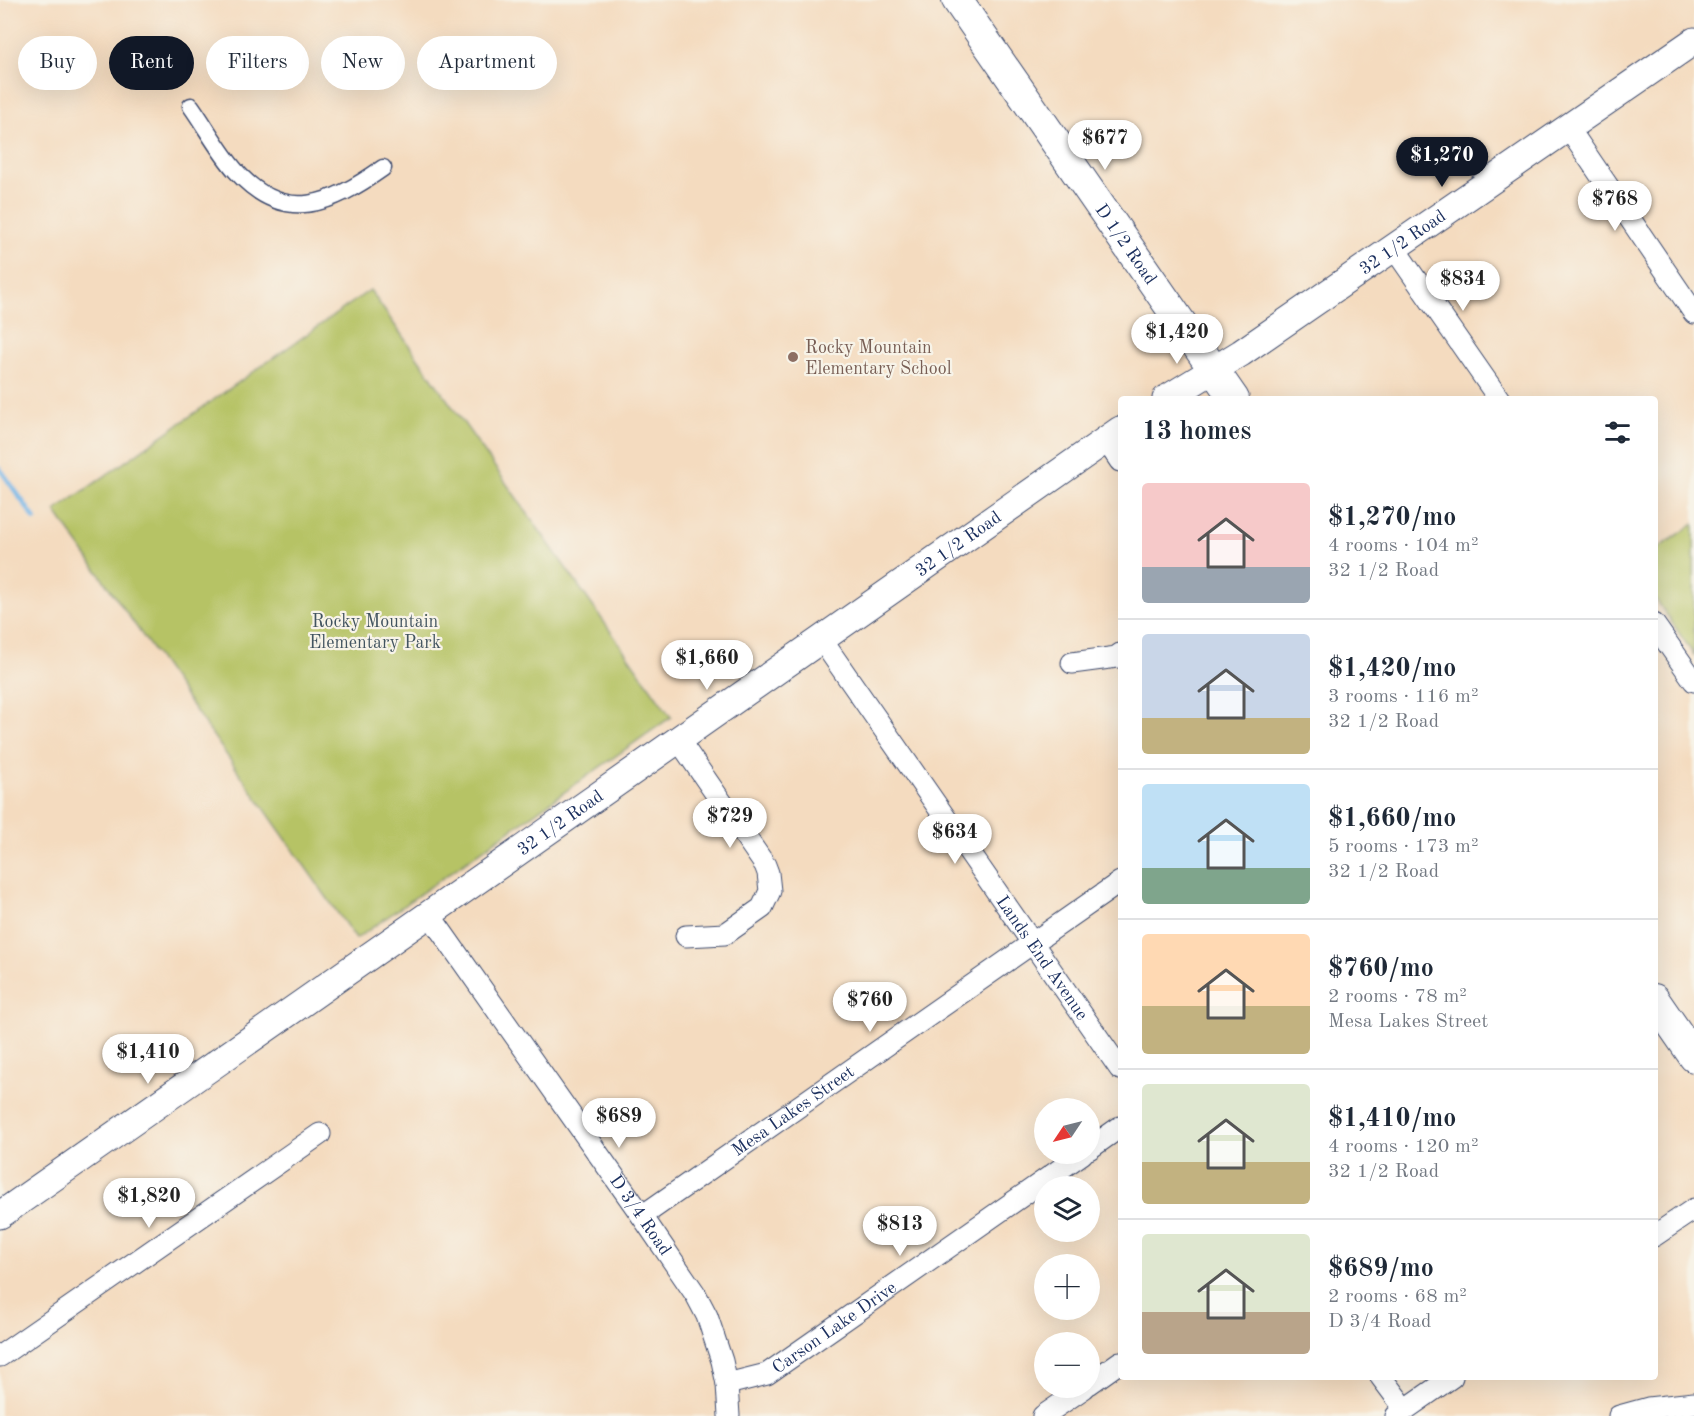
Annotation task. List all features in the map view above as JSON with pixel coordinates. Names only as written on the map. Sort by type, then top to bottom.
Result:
[{"type":"main road","name":"D 1/2 Road","points":[[957,0],[1232,396]]},
{"type":"main road","points":[[1658,1005],[1694,1057]]},
{"type":"street","name":"32 1/2 Road","points":[[1171,396],[1241,353],[1694,41]]},
{"type":"street","points":[[191,106],[234,169],[255,188],[281,202],[300,205],[321,202],[345,193],[383,168]]},
{"type":"street","points":[[1569,129],[1694,313]]},
{"type":"street","points":[[1394,248],[1497,396]]},
{"type":"street","name":"32 1/2 Road","points":[[0,1215],[820,639],[1116,443]]},
{"type":"street","points":[[1658,630],[1694,681]]},
{"type":"street","name":"Lands End Avenue","points":[[820,639],[1118,1066]]},
{"type":"street","points":[[1072,663],[1118,656]]},
{"type":"street","points":[[678,739],[765,865],[770,882],[767,900],[762,908],[725,934],[686,936]]},
{"type":"street","name":"Mesa Lakes Street","points":[[642,1216],[1118,883]]},
{"type":"street","name":"D 3/4 Road","points":[[429,914],[696,1295],[707,1316],[719,1350],[727,1384],[729,1416]]},
{"type":"street","points":[[1100,1141],[1118,1128]]},
{"type":"street","points":[[0,1356],[320,1134]]},
{"type":"street","name":"Carson Lake Drive","points":[[727,1384],[767,1374],[1068,1164]]},
{"type":"street","points":[[1658,1233],[1694,1209]]},
{"type":"street","points":[[1100,1376],[1118,1363]]},
{"type":"street","points":[[1384,1380],[1401,1413],[1448,1380]]},
{"type":"street","points":[[1043,1416],[1069,1398]]},
{"type":"street","points":[[1619,1416],[1648,1408],[1694,1404]]},
{"type":"green space","name":"Rocky Mountain Elementary Park","points":[[370,290],[671,717],[356,939],[55,511]]},
{"type":"green space","points":[[1694,524],[1694,655],[1658,602],[1658,548]]},
{"type":"waterway","points":[[0,469],[35,519]]},
{"type":"place","name":"Rocky Mountain Elementary School","points":[[793,357]]}]
